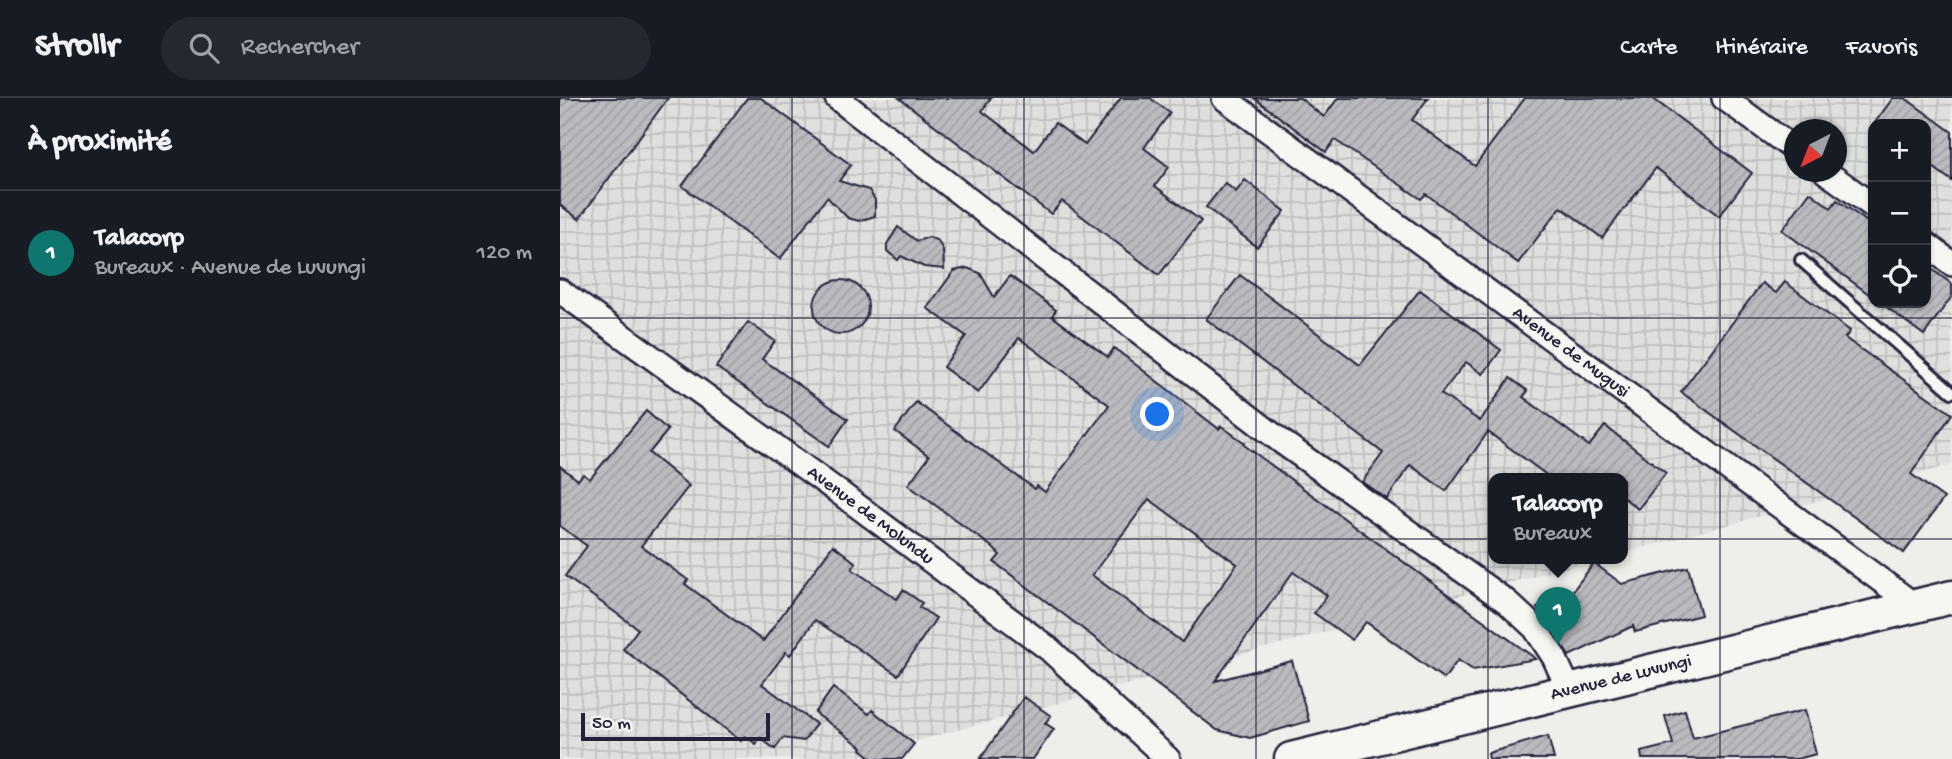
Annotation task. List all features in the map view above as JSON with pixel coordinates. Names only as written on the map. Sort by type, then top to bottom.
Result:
[{"type":"street","points":[[837,98],[1282,442],[1507,603],[1535,628],[1554,657],[1570,692]]},
{"type":"street","name":"Avenue de Mugusi","points":[[1224,98],[1917,607]]},
{"type":"street","points":[[1724,98],[1784,142]]},
{"type":"street","points":[[1840,182],[1868,202]]},
{"type":"street","points":[[1927,245],[1952,264]]},
{"type":"street","name":"Avenue de Molundu","points":[[560,291],[1049,649],[1168,759]]},
{"type":"street","name":"Avenue de Luvungi","points":[[1291,759],[1952,597]]},
{"type":"lane","points":[[1801,260],[1952,392]]},
{"type":"shaded area","points":[[560,98],[1952,98],[1952,465],[1628,552],[1628,473],[1488,473],[1488,564],[1579,564],[849,759],[560,759]]},
{"type":"building","points":[[560,98],[668,98],[579,219],[560,205]]},
{"type":"building","points":[[747,98],[761,98],[851,165],[839,181],[869,190],[875,200],[875,216],[859,221],[848,218],[827,197],[780,259],[682,186]]},
{"type":"building","points":[[899,98],[991,98],[982,111],[1034,151],[1055,123],[1085,145],[1121,98],[1150,98],[1170,113],[1144,148],[1169,167],[1155,186],[1201,221],[1159,275],[1062,201],[1051,214]]},
{"type":"building","points":[[1254,98],[1300,98],[1324,117],[1338,98],[1428,98],[1412,120],[1475,166],[1525,98],[1652,98],[1752,173],[1719,216],[1656,168],[1602,238],[1561,207],[1518,263],[1426,194],[1421,199],[1335,140],[1326,152]]},
{"type":"building","points":[[1893,98],[1905,98],[1952,132],[1952,181],[1931,166],[1931,119],[1878,119]]},
{"type":"building","points":[[1245,180],[1285,211],[1257,247],[1206,207],[1225,183],[1236,192]]},
{"type":"building","points":[[1810,192],[1831,208],[1837,200],[1868,222],[1868,293],[1782,230]]},
{"type":"building","points":[[898,227],[917,241],[929,237],[938,241],[943,250],[944,269],[924,267],[901,256],[898,260],[887,251],[887,244]]},
{"type":"building","points":[[967,268],[980,273],[994,297],[1010,276],[1056,310],[1052,316],[1108,357],[1114,348],[1219,429],[1221,426],[1245,443],[1244,445],[1536,659],[1473,670],[1458,660],[1444,679],[1366,622],[1352,640],[1314,613],[1327,595],[1293,572],[1215,681],[1292,661],[1309,721],[1250,738],[1217,730],[994,562],[1000,555],[992,547],[908,485],[929,456],[895,431],[916,402],[1035,489],[1037,486],[1045,492],[1109,405],[1019,338],[978,393],[943,367],[966,336],[927,308],[954,271]],"holes":[[[1149,499],[1237,564],[1182,642],[1092,575]]]},
{"type":"building","points":[[1931,269],[1952,284],[1952,296],[1924,335],[1888,308],[1931,308]]},
{"type":"building","points":[[1240,275],[1360,365],[1420,290],[1501,350],[1483,374],[1466,362],[1441,394],[1480,421],[1510,378],[1528,391],[1523,397],[1589,446],[1605,426],[1666,473],[1638,509],[1628,501],[1628,473],[1544,473],[1488,432],[1446,491],[1410,465],[1387,499],[1362,482],[1383,453],[1206,319]]},
{"type":"building","points":[[841,280],[860,288],[868,307],[860,326],[841,334],[822,326],[814,307],[822,288]]},
{"type":"building","points":[[1785,282],[1850,331],[1845,338],[1952,414],[1911,474],[1944,498],[1904,553],[1681,392],[1762,283],[1776,293]]},
{"type":"building","points":[[748,322],[775,341],[762,359],[848,419],[829,446],[716,367]]},
{"type":"building","points":[[646,411],[668,430],[649,453],[689,486],[641,546],[688,580],[685,584],[763,641],[833,545],[856,563],[852,569],[897,599],[903,590],[922,603],[919,607],[936,618],[898,675],[815,620],[790,655],[786,652],[762,684],[816,724],[804,741],[783,738],[775,749],[760,738],[756,744],[745,736],[741,741],[623,649],[638,629],[565,576],[587,546],[560,526],[560,466],[578,480],[583,474],[590,479]]},
{"type":"building","points":[[1593,564],[1622,584],[1688,567],[1701,615],[1635,632],[1633,626],[1569,656],[1537,608],[1571,593]]},
{"type":"building","points":[[833,688],[869,714],[872,710],[914,744],[902,759],[873,759],[862,747],[815,713]]},
{"type":"building","points":[[1024,697],[1051,716],[1045,723],[1054,729],[1033,759],[980,759]]},
{"type":"building","points":[[1685,710],[1693,738],[1805,710],[1816,754],[1797,759],[1642,759],[1641,752],[1673,744],[1665,716]]},
{"type":"building","points":[[1548,736],[1554,759],[1489,759],[1488,753]]},
{"type":"place","name":"Talacorp","points":[[1558,645]]}]
